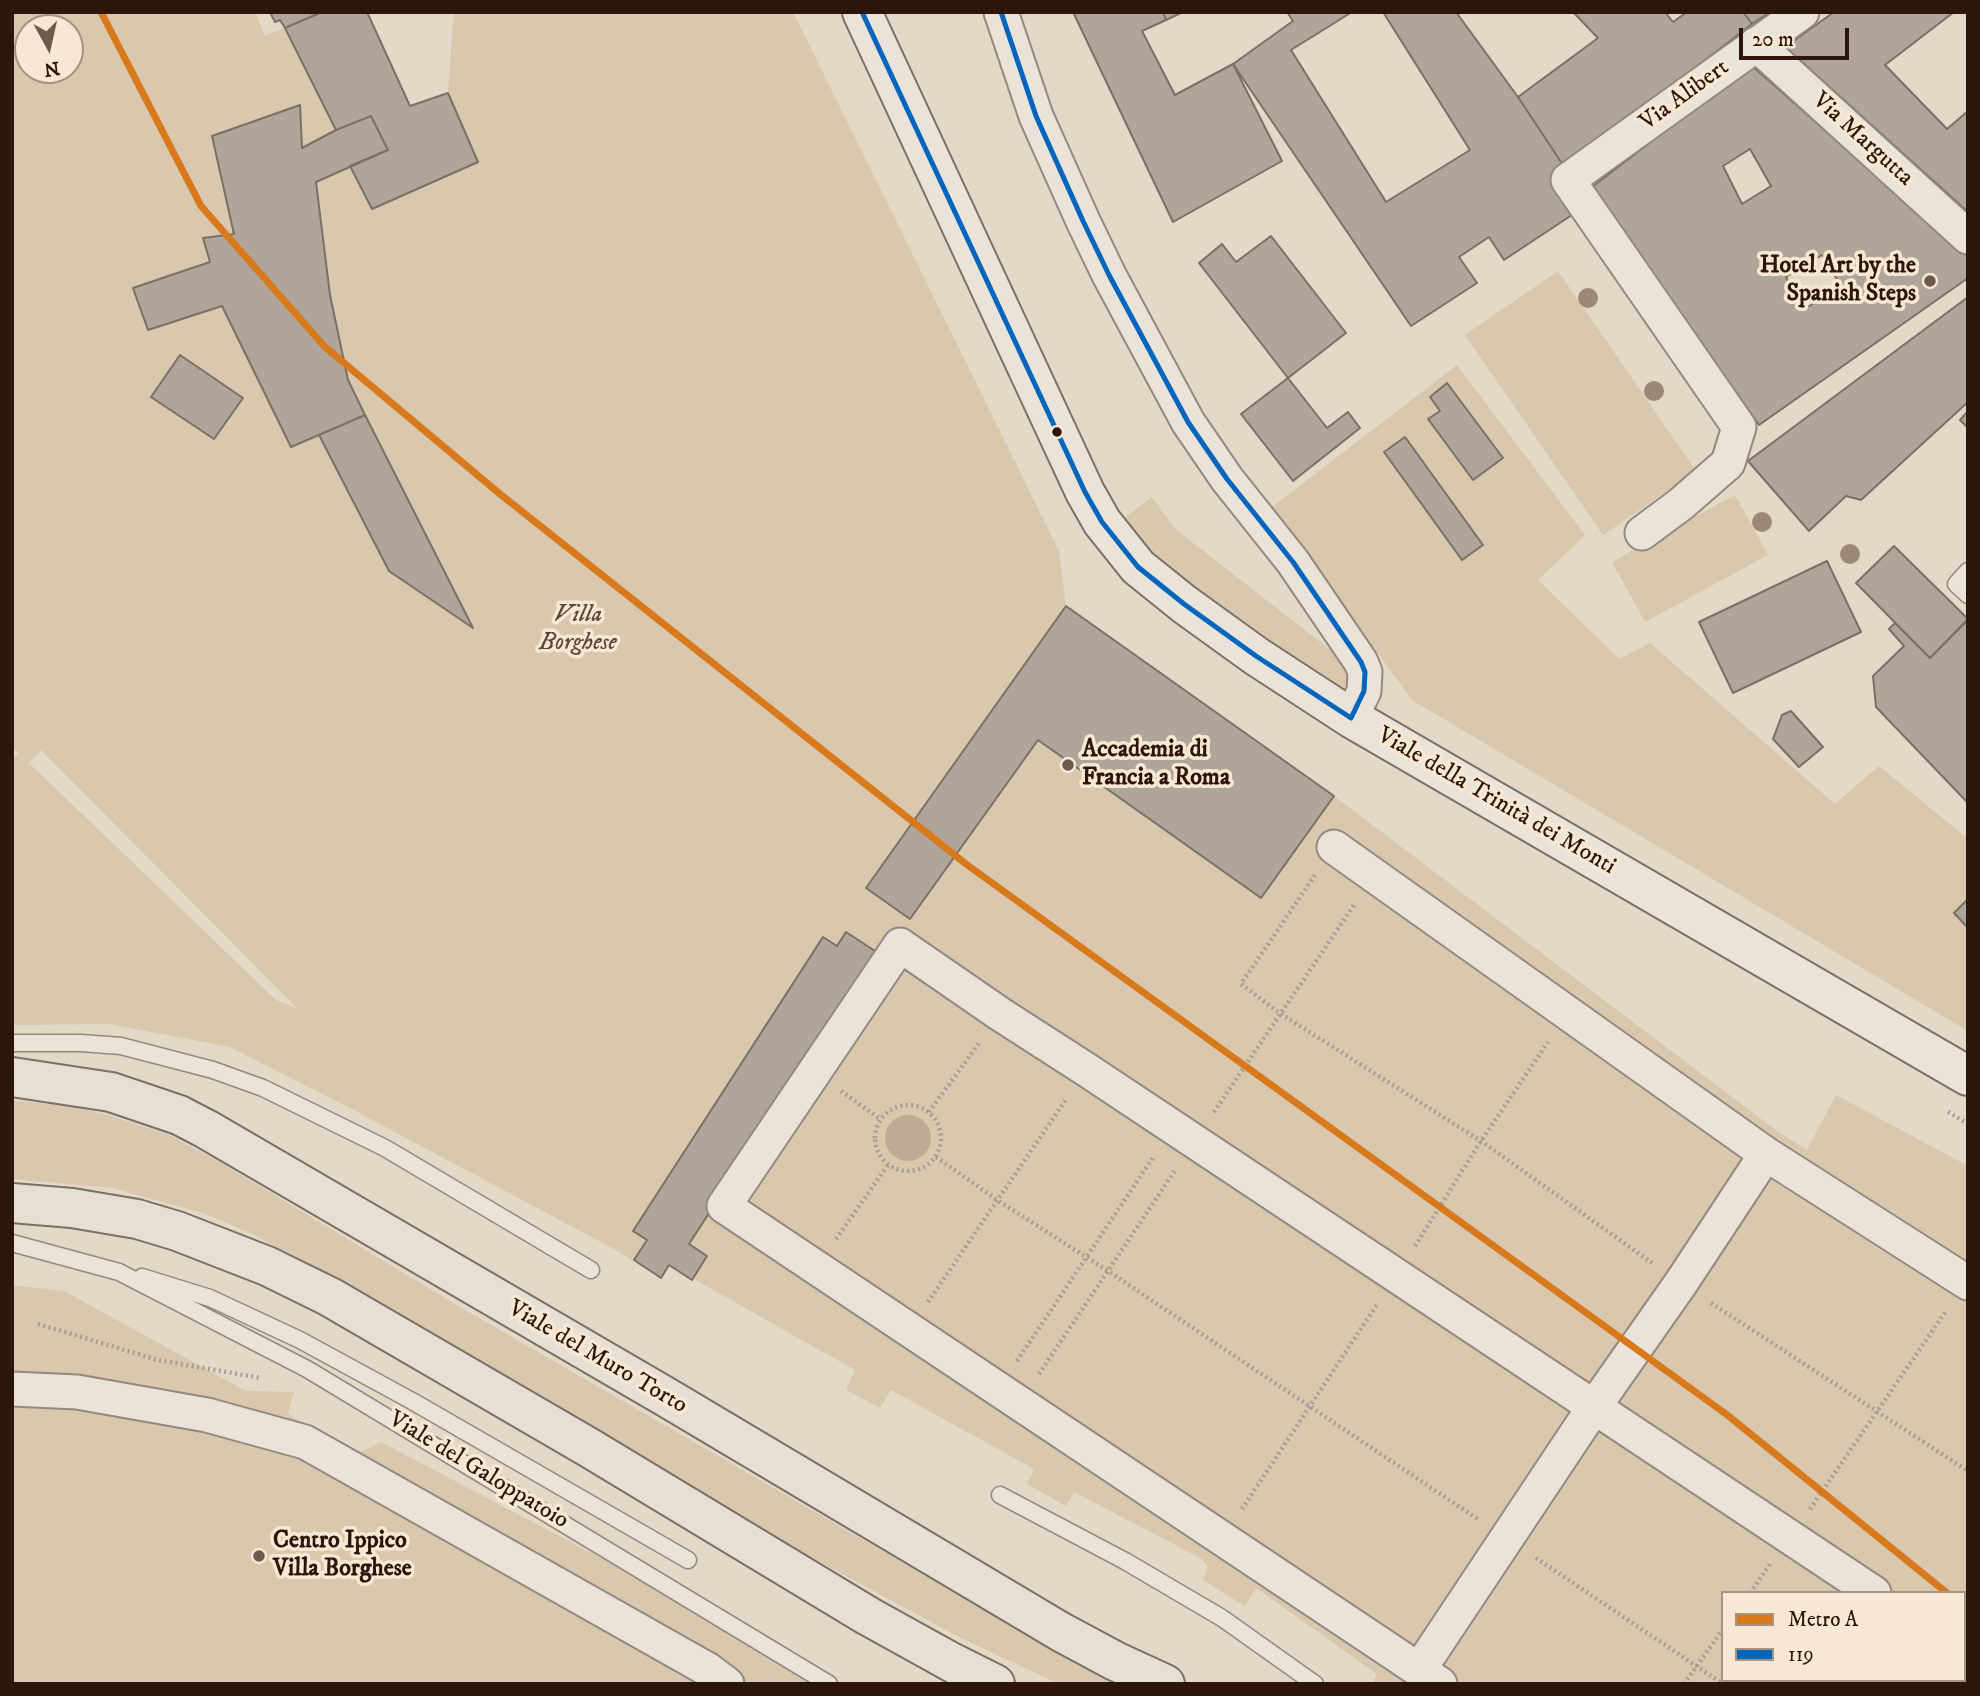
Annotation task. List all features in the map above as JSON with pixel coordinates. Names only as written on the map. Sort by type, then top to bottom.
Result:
[{"type":"main road","name":"Viale del Muro Torto","points":[[12,1077],[111,1092],[178,1115],[206,1129],[666,1397],[1061,1632],[1165,1684]]},
{"type":"main road","points":[[12,1203],[72,1208],[137,1219],[177,1231],[267,1266],[330,1297],[588,1447],[881,1623],[995,1684]]},
{"type":"street","name":"Viale della Trinità dei Monti","points":[[862,12],[1079,479],[1102,522],[1138,567],[1256,656],[1350,718],[1968,1076]]},
{"type":"street","points":[[1001,12],[1036,116],[1083,221],[1114,286],[1188,422],[1227,479],[1293,562],[1361,662],[1365,672],[1364,691],[1350,718]]},
{"type":"street","name":"Via Alibert","points":[[1642,533],[1681,504],[1728,463],[1739,427],[1568,180],[1802,12]]},
{"type":"street","name":"Via Margutta","points":[[1756,44],[1968,237]]},
{"type":"street","points":[[1334,847],[1766,1154],[1967,1282]]},
{"type":"street","points":[[1766,1154],[1681,1283],[1594,1407],[1506,1538],[1429,1677],[724,1206],[900,945],[1000,1014],[1087,1070],[1594,1407],[1791,1536],[1871,1591]]},
{"type":"street","points":[[12,1389],[76,1392],[207,1415],[305,1443],[708,1669],[727,1684]]},
{"type":"lane","points":[[1968,571],[1956,584],[1968,595]]},
{"type":"lane","points":[[12,1043],[121,1046],[213,1070],[263,1088],[385,1148],[591,1270]]},
{"type":"lane","name":"Viale del Galoppatoio","points":[[12,1243],[190,1290],[300,1340],[412,1401],[688,1560]]},
{"type":"lane","name":"Viale del Galoppatoio","points":[[119,1272],[307,1368],[829,1684]]},
{"type":"lane","points":[[1000,1495],[1113,1554],[1222,1618],[1315,1684]]},
{"type":"path","points":[[1334,847],[1241,984],[1281,1014],[1481,1141],[1681,1283],[1968,1471]]},
{"type":"path","points":[[929,1112],[1000,1014]]},
{"type":"path","points":[[909,1329],[1087,1070]]},
{"type":"path","points":[[813,1071],[880,1119]]},
{"type":"path","points":[[909,1105],[929,1112],[936,1119],[942,1139],[936,1157],[919,1170],[908,1171],[888,1165],[876,1148],[874,1139],[880,1119],[898,1106],[909,1105]]},
{"type":"path","points":[[998,1389],[1173,1127]]},
{"type":"path","points":[[936,1157],[1723,1684]]},
{"type":"path","points":[[816,1267],[888,1165]]},
{"type":"path","points":[[1750,1591],[1967,1282]]},
{"type":"path","points":[[38,1324],[158,1360],[267,1379]]},
{"type":"path","points":[[1684,1684],[1721,1632]]},
{"type":"green space","name":"Villa Borghese","points":[[12,12],[255,12],[265,36],[285,28],[372,209],[478,162],[448,93],[454,12],[793,12],[1059,551],[1066,607],[1334,796],[1777,1131],[1807,1150],[1836,1095],[1968,1166],[1968,1684],[1372,1684],[1377,1674],[1256,1588],[1245,1606],[1203,1580],[1208,1568],[1202,1559],[1074,1492],[1066,1506],[1027,1484],[1034,1469],[891,1390],[880,1408],[846,1390],[855,1370],[669,1265],[661,1278],[614,1249],[230,1047],[109,1024],[12,1025],[12,755],[15,757],[19,753],[12,748]],"holes":[[[41,750],[296,1007],[276,1000],[29,763]]]},
{"type":"green space","points":[[1558,271],[1696,471],[1603,535],[1465,335]]},
{"type":"green space","points":[[1457,365],[1585,535],[1538,580],[1619,659],[1650,643],[1835,804],[1879,766],[1968,839],[1968,1031],[1412,700],[1272,507]]},
{"type":"green space","points":[[1735,495],[1768,555],[1645,622],[1612,562]]},
{"type":"green space","points":[[1152,497],[1174,528],[1347,663],[1349,681],[1336,698],[1153,564],[1119,522]]},
{"type":"green space","points":[[12,1101],[61,1105],[105,1114],[169,1135],[218,1161],[460,1307],[1113,1684],[1059,1684],[961,1638],[783,1542],[520,1383],[257,1236],[206,1214],[113,1188],[12,1179]]},
{"type":"green space","name":"Centro Ippico Villa Borghese","points":[[12,1285],[64,1291],[246,1391],[294,1392],[288,1414],[359,1453],[381,1442],[614,1565],[816,1684],[12,1684]]},
{"type":"shaded area","points":[[908,1115],[924,1122],[931,1138],[924,1154],[908,1161],[892,1154],[885,1138],[892,1122]]},
{"type":"building","points":[[270,12],[322,12],[285,28],[280,20],[275,22]]},
{"type":"building","points":[[322,12],[367,12],[410,106],[448,93],[478,162],[372,209],[350,166],[388,150],[371,116],[336,130],[285,28]]},
{"type":"building","points":[[1073,12],[1163,12],[1166,20],[1142,31],[1175,95],[1233,64],[1282,161],[1173,222]]},
{"type":"building","points":[[1163,12],[1183,12],[1166,20]]},
{"type":"building","points":[[1287,12],[1352,12],[1291,50],[1386,202],[1470,150],[1383,12],[1456,12],[1518,97],[1565,168],[1578,211],[1504,260],[1489,237],[1459,257],[1477,283],[1411,326],[1233,64],[1293,21]]},
{"type":"building","points":[[1573,12],[1665,12],[1673,22],[1687,12],[1743,12],[1752,24],[1565,168],[1518,97],[1598,38]]},
{"type":"building","points":[[1743,12],[1770,12],[1752,24]]},
{"type":"building","points":[[1834,12],[1954,12],[1885,65],[1947,129],[1968,111],[1968,212],[1785,47]]},
{"type":"building","points":[[1751,65],[1968,256],[1968,278],[1759,425],[1592,187]],"holes":[[[1750,149],[1771,186],[1742,204],[1723,166]],[[1822,255],[1841,286],[1803,310],[1786,277]]]},
{"type":"building","points":[[300,105],[302,148],[371,116],[388,150],[316,182],[330,295],[348,380],[365,415],[291,447],[222,306],[148,330],[133,288],[210,262],[203,238],[234,234],[212,136]]},
{"type":"building","points":[[1271,236],[1346,333],[1288,378],[1199,263],[1222,244],[1236,262]]},
{"type":"building","points":[[1968,297],[1968,402],[1861,500],[1846,496],[1809,531],[1748,461]]},
{"type":"building","points":[[180,355],[243,398],[214,439],[151,397]]},
{"type":"building","points":[[1288,378],[1327,428],[1348,412],[1360,428],[1293,481],[1241,414]]},
{"type":"building","points":[[1447,383],[1503,458],[1473,480],[1428,419],[1440,411],[1430,397]]},
{"type":"building","points":[[1968,411],[1968,428],[1960,420]]},
{"type":"building","points":[[365,415],[473,628],[389,571],[319,435]]},
{"type":"building","points":[[1405,437],[1483,545],[1462,560],[1384,452]]},
{"type":"building","points":[[1894,546],[1968,619],[1930,658],[1856,583]]},
{"type":"building","points":[[1827,561],[1861,632],[1733,693],[1699,622]]},
{"type":"building","points":[[1066,606],[1334,796],[1261,898],[1038,740],[910,919],[866,888]]},
{"type":"building","points":[[1968,620],[1968,803],[1876,707],[1873,676],[1904,646],[1889,629],[1895,623],[1930,658]]},
{"type":"building","points":[[1791,711],[1823,747],[1799,767],[1773,739],[1782,715]]},
{"type":"building","points":[[1968,899],[1968,928],[1954,913]]},
{"type":"building","points":[[846,932],[878,953],[689,1244],[707,1256],[692,1280],[669,1265],[661,1278],[634,1260],[647,1240],[633,1231],[823,937],[837,946]]},
{"type":"metro line","name":"A","points":[[101,12],[201,206],[325,347],[500,494],[966,864],[1726,1414],[1945,1591]]},
{"type":"transit line","name":"119","points":[[862,12],[1085,492],[1102,522],[1138,567],[1184,604],[1256,656],[1351,718],[1364,691],[1365,672],[1361,662],[1293,562],[1227,479],[1188,422],[1083,221],[1036,116],[1001,12]]},
{"type":"place","name":"Hotel Art by the Spanish Steps","points":[[1930,281]]},
{"type":"place","name":"Accademia di Francia a Roma","points":[[1068,765]]},
{"type":"place","name":"Centro Ippico Villa Borghese","points":[[259,1556]]}]
